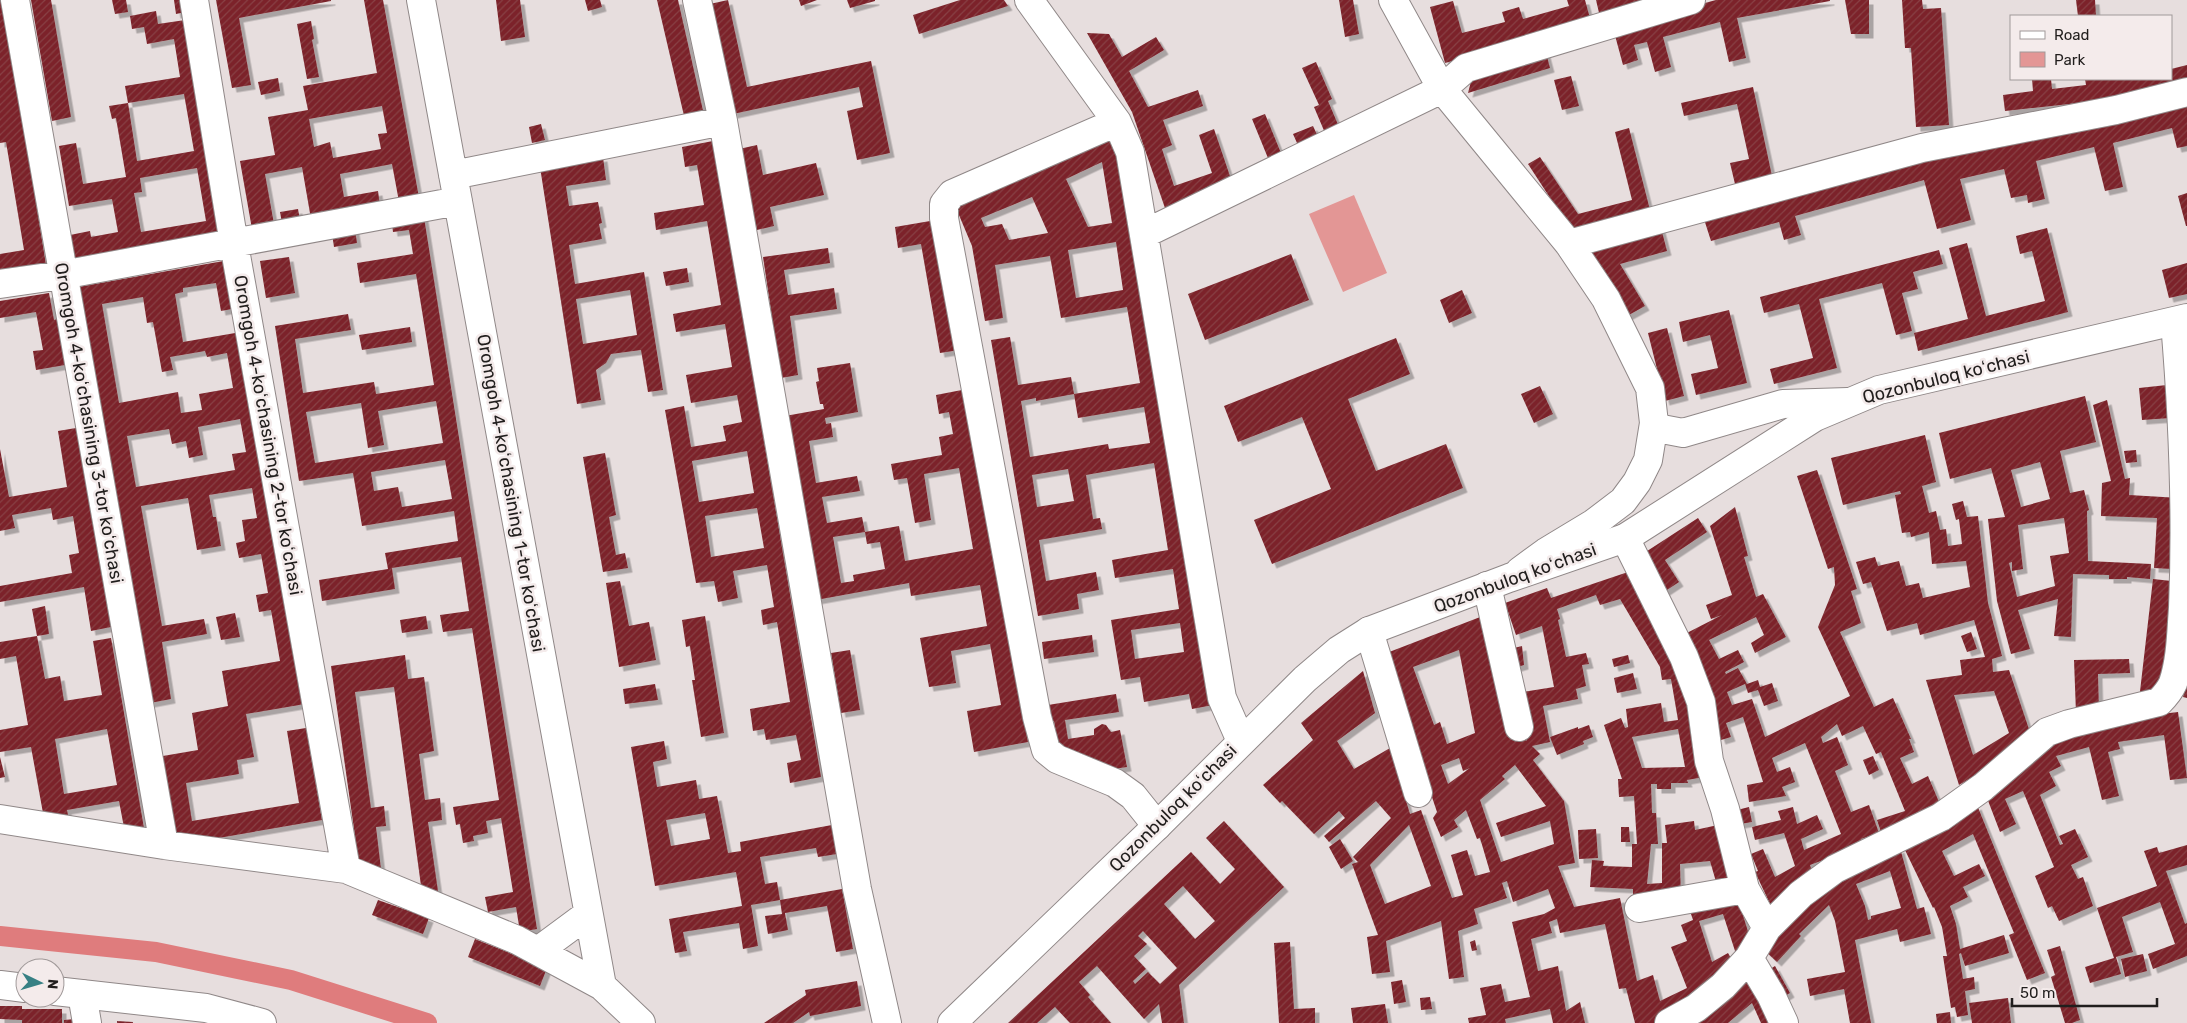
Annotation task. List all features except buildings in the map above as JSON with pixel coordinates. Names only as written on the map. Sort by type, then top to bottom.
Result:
[{"type":"street","name":"Oromgoh 4-koʻchasining 3-tor koʻchasi","points":[[15,0],[164,845]]},
{"type":"street","name":"Oromgoh 4-koʻchasining 2-tor koʻchasi","points":[[194,0],[234,244],[346,869]]},
{"type":"street","name":"Oromgoh 4-koʻchasining 1-tor koʻchasi","points":[[421,0],[602,986]]},
{"type":"street","points":[[697,0],[723,121],[857,889],[887,1023]]},
{"type":"street","points":[[1029,0],[1118,122],[1130,152],[1222,698],[1241,741]]},
{"type":"street","points":[[1393,0],[1442,89],[1569,244],[1606,299],[1650,388],[1654,422],[1648,460],[1637,482],[1624,501],[1498,582],[1519,727]]},
{"type":"street","points":[[1144,234],[1442,89],[1466,68],[1691,0]]},
{"type":"street","points":[[1569,244],[1922,148],[2116,110],[2187,92]]},
{"type":"street","points":[[453,175],[723,121]]},
{"type":"street","points":[[1118,122],[952,194],[944,204],[944,218],[1035,707],[1046,750],[1057,759],[1115,783],[1133,796],[1157,826]]},
{"type":"street","points":[[0,284],[62,275],[234,244],[458,201]]},
{"type":"street","points":[[1669,1023],[1696,1008],[1723,986],[1749,958],[1767,928],[1801,894],[1835,869],[1941,817],[1982,787],[2047,732],[2068,724],[2159,702],[2166,695],[2172,685],[2179,656],[2187,563],[2181,320]]},
{"type":"street","name":"Qozonbuloq koʻchasi","points":[[952,1023],[1157,826],[1305,679],[1339,650],[1369,631],[1498,582],[1625,538],[1815,417],[1879,390],[2181,320]]},
{"type":"street","points":[[1654,422],[1662,429],[1683,433],[1783,404],[1848,402]]},
{"type":"street","points":[[1625,538],[1684,657],[1701,702],[1709,761],[1725,809],[1745,889],[1767,928]]},
{"type":"street","points":[[1369,631],[1418,792]]},
{"type":"street","points":[[0,819],[164,845],[346,869],[517,940],[602,986],[641,1023]]},
{"type":"street","points":[[1639,908],[1745,889]]},
{"type":"street","points":[[538,952],[588,914]]},
{"type":"street","points":[[1749,958],[1771,995],[1784,1023]]},
{"type":"street","points":[[0,985],[15,987]]},
{"type":"street","points":[[65,992],[206,1008],[262,1023]]},
{"type":"street","points":[[82,994],[87,1023]]},
{"type":"green space","points":[[1354,195],[1387,273],[1343,292],[1309,214]]},
{"type":"waterway","points":[[0,936],[156,952],[291,980],[427,1023]]}]
